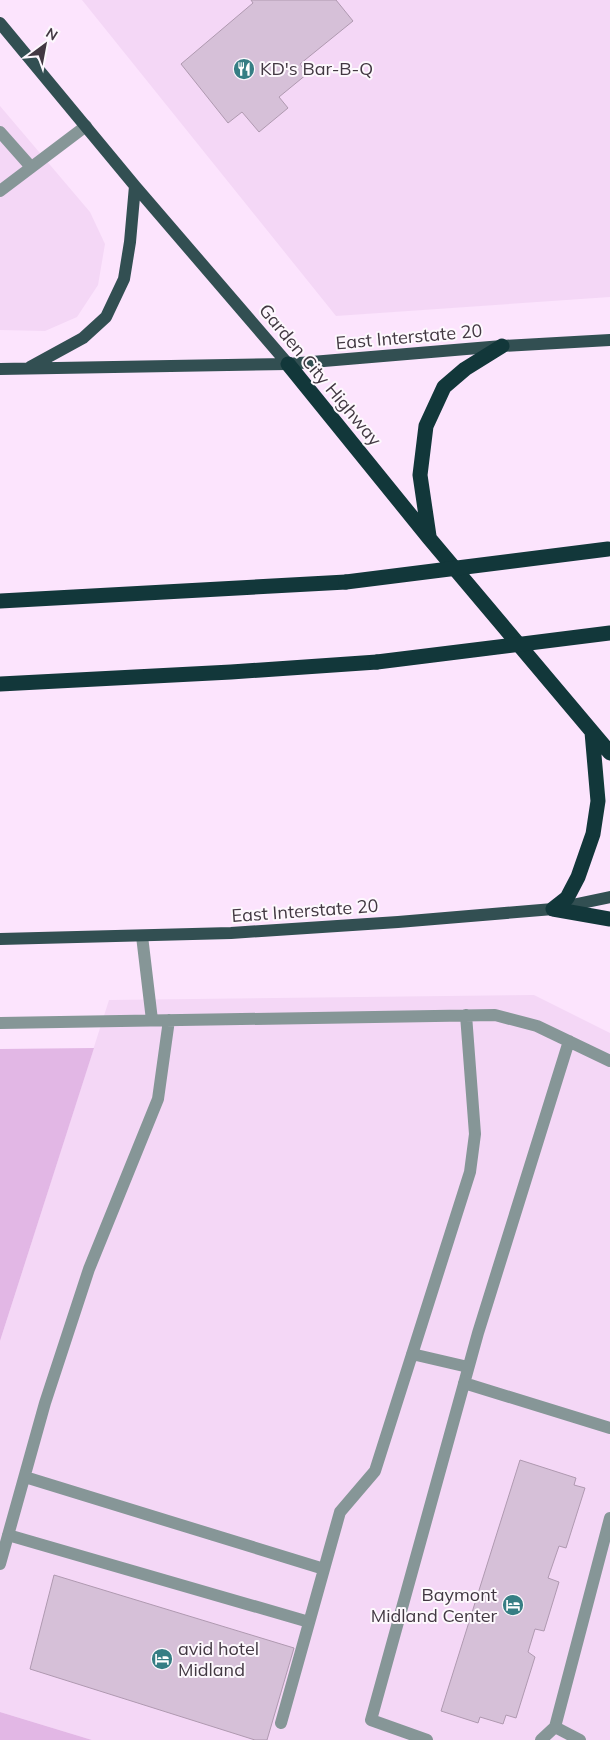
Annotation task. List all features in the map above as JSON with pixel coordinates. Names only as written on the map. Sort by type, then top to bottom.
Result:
[{"type":"highway","points":[[430,538],[420,475],[426,426],[444,387],[465,369],[502,346]]},
{"type":"highway","name":"Garden City Highway","points":[[288,364],[430,538],[610,753]]},
{"type":"highway","points":[[0,601],[346,582],[609,549]]},
{"type":"highway","points":[[0,684],[377,662],[610,633]]},
{"type":"highway","points":[[553,909],[567,898],[578,877],[593,834],[598,801],[592,732]]},
{"type":"highway","points":[[553,909],[610,919]]},
{"type":"main road","name":"Garden City Highway","points":[[0,22],[135,186],[288,364]]},
{"type":"main road","points":[[27,369],[83,338],[106,317],[124,279],[130,242],[135,186]]},
{"type":"main road","name":"East Interstate 20","points":[[0,369],[288,364],[502,346],[610,340]]},
{"type":"main road","name":"East Interstate 20","points":[[0,939],[231,933],[310,928],[553,909],[610,897]]},
{"type":"lane","points":[[0,190],[86,126]]},
{"type":"lane","points":[[0,132],[31,167]]},
{"type":"lane","points":[[142,936],[152,1020]]},
{"type":"lane","points":[[0,1023],[495,1014],[537,1026],[610,1062]]},
{"type":"lane","points":[[281,1723],[340,1512],[375,1471],[470,1172],[475,1134],[466,1015]]},
{"type":"lane","points":[[0,1564],[45,1403],[89,1269],[158,1099],[170,1020]]},
{"type":"lane","points":[[427,1740],[370,1720],[480,1323],[569,1041]]},
{"type":"lane","points":[[412,1354],[468,1367]]},
{"type":"lane","points":[[464,1383],[610,1428]]},
{"type":"lane","points":[[24,1477],[324,1569]]},
{"type":"lane","points":[[542,1740],[555,1728],[610,1518]]},
{"type":"lane","points":[[8,1535],[309,1622]]},
{"type":"lane","points":[[555,1728],[580,1740]]},
{"type":"shaded area","points":[[82,0],[610,0],[610,297],[336,316]]},
{"type":"shaded area","points":[[0,106],[90,212],[105,244],[98,285],[77,317],[45,331],[0,330]]},
{"type":"shaded area","points":[[534,995],[610,1033],[610,1740],[92,1740],[0,1712],[0,1341],[109,1000]]},
{"type":"shaded area","points":[[94,1048],[0,1341],[0,1049]]},
{"type":"shaded area","points":[[0,1712],[92,1740],[0,1740]]},
{"type":"building","name":"KD's Bar-B-Q","points":[[251,0],[336,0],[353,21],[300,64],[307,74],[279,97],[288,108],[259,132],[242,112],[228,123],[181,64],[253,3]]},
{"type":"building","name":"Baymont Midland Center","points":[[520,1460],[576,1478],[574,1485],[585,1488],[566,1548],[559,1546],[548,1578],[559,1582],[544,1631],[535,1629],[528,1652],[535,1657],[516,1718],[506,1715],[503,1724],[480,1717],[478,1723],[441,1711]]},
{"type":"building","name":"avid hotel Midland","points":[[54,1575],[294,1648],[267,1740],[255,1740],[30,1669]]},
{"type":"place","name":"KD's Bar-B-Q","points":[[244,69]]},
{"type":"place","name":"Baymont Midland Center","points":[[513,1605]]},
{"type":"place","name":"avid hotel Midland","points":[[162,1659]]}]
